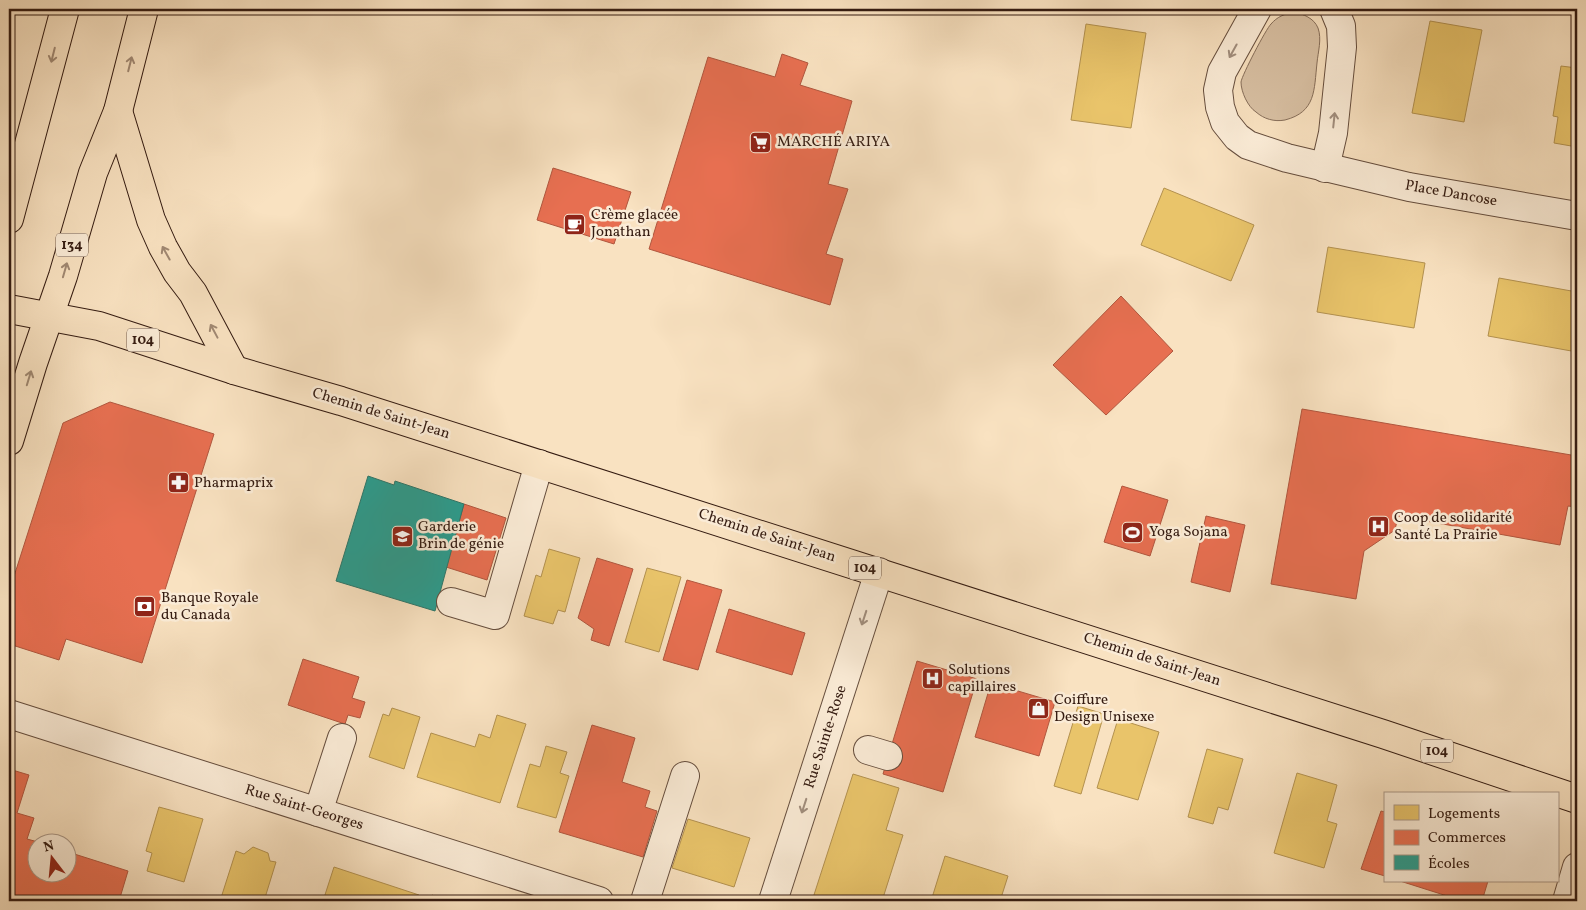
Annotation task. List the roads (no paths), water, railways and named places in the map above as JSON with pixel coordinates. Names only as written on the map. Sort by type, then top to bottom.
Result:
[{"type":"main road","points":[[9,218],[65,9]]},
{"type":"main road","name":"134","points":[[9,441],[50,316],[93,173],[118,111],[144,9]]},
{"type":"main road","points":[[118,111],[151,220],[163,247],[177,272],[194,293],[234,370]]},
{"type":"main road","name":"Chemin de Saint-Jean","points":[[9,309],[99,326],[879,572],[1392,737],[1556,792]]},
{"type":"main road","name":"Chemin de Saint-Jean","points":[[1558,793],[1577,799]]},
{"type":"street","name":"Place Dancose","points":[[1257,9],[1222,72],[1218,90],[1220,106],[1226,122],[1237,137],[1248,144],[1287,158],[1325,168],[1409,187],[1577,216]]},
{"type":"street","points":[[1325,168],[1333,133],[1342,46],[1341,26],[1334,9]]},
{"type":"street","points":[[451,602],[495,615],[539,464]]},
{"type":"street","name":"Rue Sainte-Rose","points":[[773,901],[879,572]]},
{"type":"street","name":"Rue Saint-Georges","points":[[9,714],[599,901]]},
{"type":"street","points":[[318,812],[342,738]]},
{"type":"street","points":[[645,901],[685,776]]},
{"type":"street","points":[[1567,901],[1577,867]]},
{"type":"place","name":"MARCHÉ ARIYA","points":[[761,142]]},
{"type":"place","name":"Crème glacée Jonathan","points":[[575,224]]},
{"type":"place","name":"Pharmaprix","points":[[178,483]]},
{"type":"place","name":"Coop de solidarité Santé La Prairie","points":[[1378,527]]},
{"type":"place","name":"Yoga Sojana","points":[[1133,532]]},
{"type":"place","name":"Garderie Brin de génie","points":[[402,536]]},
{"type":"place","name":"Banque Royale du Canada","points":[[145,607]]},
{"type":"place","name":"Solutions capillaires","points":[[932,679]]},
{"type":"place","name":"Coiffure Design Unisexe","points":[[1038,709]]}]
